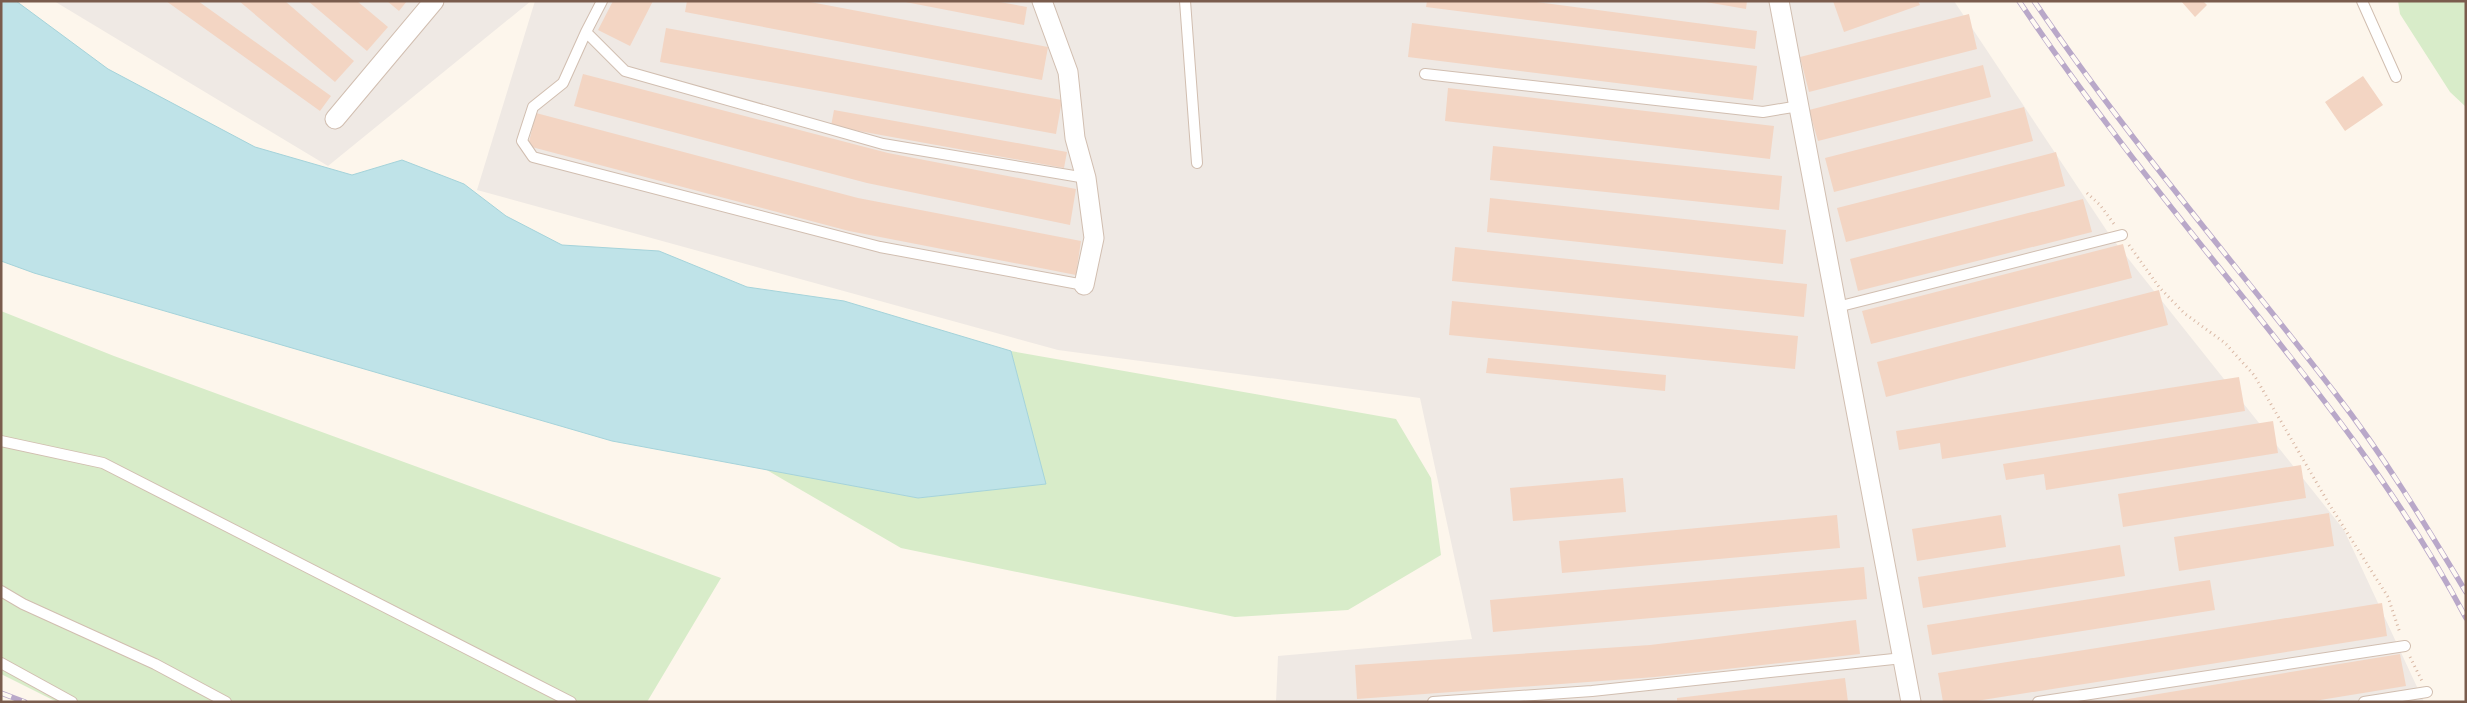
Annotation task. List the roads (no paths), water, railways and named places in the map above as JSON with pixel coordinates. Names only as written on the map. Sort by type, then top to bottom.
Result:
[{"type":"street","points":[[335,119],[434,1]]},
{"type":"street","points":[[1042,1],[1068,72],[1075,138],[1086,178],[1094,238],[1084,285]]},
{"type":"street","points":[[1779,1],[1911,702]]},
{"type":"lane","points":[[602,1],[562,83],[533,107],[522,141],[533,156],[880,247],[1084,285]]},
{"type":"lane","points":[[1185,1],[1198,163]]},
{"type":"lane","points":[[2362,1],[2396,77]]},
{"type":"lane","points":[[586,32],[625,71],[883,144],[1086,178]]},
{"type":"lane","points":[[1425,74],[1763,112],[1799,106]]},
{"type":"lane","points":[[1837,307],[2122,235]]},
{"type":"lane","points":[[1,440],[103,463],[571,702]]},
{"type":"lane","points":[[1,591],[23,604],[155,664],[226,702]]},
{"type":"lane","points":[[2038,702],[2405,646]]},
{"type":"lane","points":[[1433,702],[1592,691],[1903,658]]},
{"type":"lane","points":[[1,663],[72,702]]},
{"type":"lane","points":[[2364,702],[2427,692]]},
{"type":"water","points":[[1,1],[16,1],[108,69],[255,147],[352,175],[402,160],[464,184],[506,216],[562,245],[659,251],[747,287],[844,301],[1011,351],[1046,484],[918,498],[612,441],[34,273],[1,261]]},
{"type":"railway","points":[[2019,1],[2123,145],[2297,365],[2358,446],[2415,530],[2466,618]]},
{"type":"railway","points":[[2034,1],[2106,102],[2353,417],[2404,491],[2466,592]]},
{"type":"railway","points":[[1,693],[25,702]]}]
